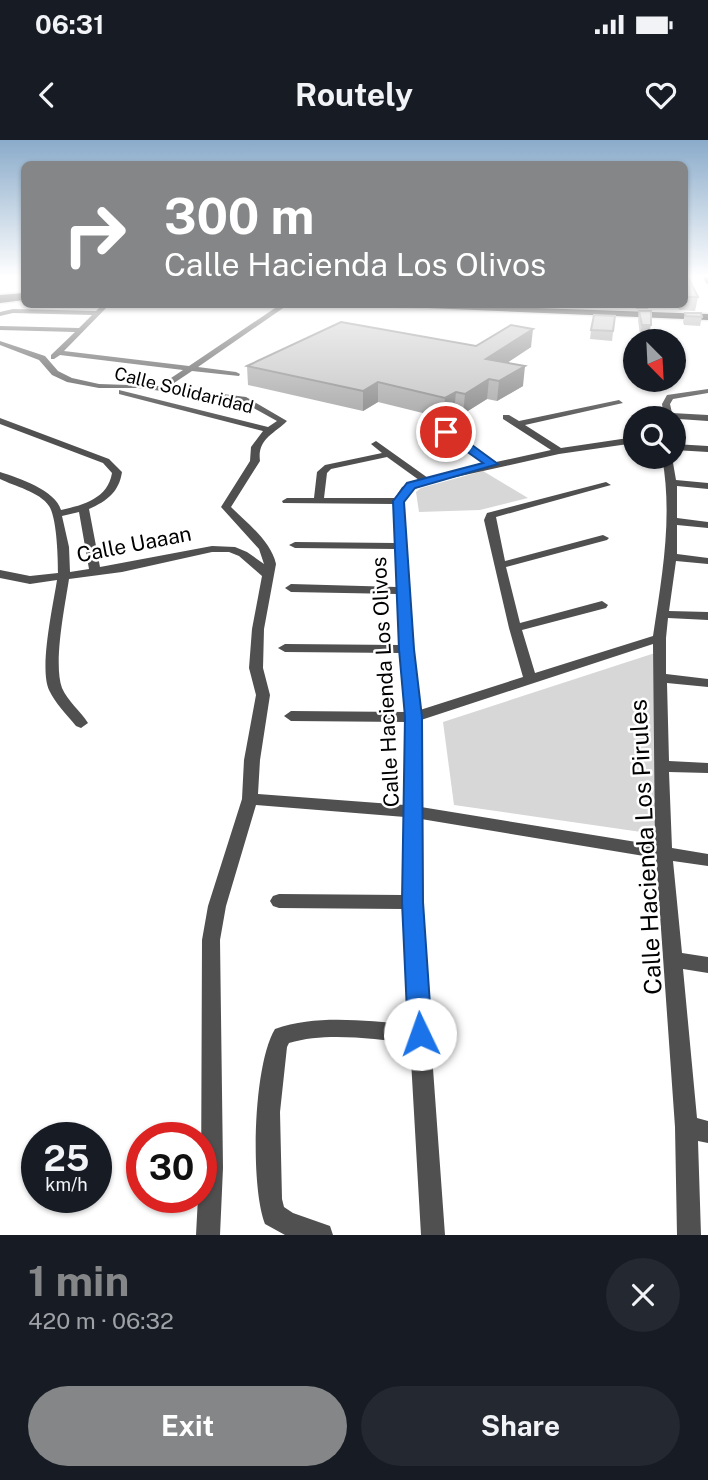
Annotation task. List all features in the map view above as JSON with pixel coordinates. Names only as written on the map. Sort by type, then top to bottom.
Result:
[{"type":"street","points":[[4,328],[83,330]]},
{"type":"street","points":[[160,389],[249,328]]},
{"type":"street","points":[[48,362],[83,330]]},
{"type":"street","points":[[0,343],[48,362],[60,377],[99,386],[160,389],[232,397],[253,403],[283,421],[269,430]]},
{"type":"street","points":[[59,353],[236,374]]},
{"type":"street","name":"Calle Solidaridad","points":[[99,386],[269,430]]},
{"type":"street","points":[[666,406],[670,397],[708,391]]},
{"type":"street","points":[[518,424],[619,403]]},
{"type":"street","points":[[506,416],[559,451]]},
{"type":"street","points":[[686,417],[708,418]]},
{"type":"street","points":[[0,421],[113,466],[117,478],[106,495],[84,508],[57,514]]},
{"type":"street","name":"Calle Solidaridad","points":[[267,574],[268,554],[226,508],[255,461],[253,452],[257,442],[269,430]]},
{"type":"street","points":[[446,432],[492,464]]},
{"type":"street","points":[[287,501],[398,501],[406,489],[426,481],[492,464],[623,442]]},
{"type":"street","points":[[376,444],[426,481]]},
{"type":"street","points":[[686,448],[708,450]]},
{"type":"street","points":[[319,501],[322,472],[328,467],[388,454]]},
{"type":"street","name":"Calle Hacienda Los Pirules","points":[[669,469],[672,482],[671,557],[659,638],[662,678],[661,766],[664,853],[685,1127],[689,1235]]},
{"type":"street","points":[[0,475],[51,500],[57,514],[65,576],[56,624],[52,673],[56,690],[81,723]]},
{"type":"street","points":[[672,482],[708,486]]},
{"type":"street","points":[[530,678],[490,527],[491,515],[606,485]]},
{"type":"street","name":"Calle Hacienda Los Olivos","points":[[398,501],[406,649],[414,717],[412,902],[433,1235]]},
{"type":"street","points":[[84,508],[95,570]]},
{"type":"street","points":[[672,521],[708,525]]},
{"type":"street","points":[[501,565],[603,538]]},
{"type":"street","points":[[295,545],[400,546]]},
{"type":"street","name":"Calle Uaaan","points":[[0,574],[30,579],[65,576],[122,568],[201,550],[231,549],[243,554],[267,574]]},
{"type":"street","points":[[671,557],[708,561]]},
{"type":"street","points":[[208,1235],[211,1168],[211,940],[217,906],[250,799],[252,760],[262,695],[256,668],[267,574]]},
{"type":"street","points":[[291,588],[403,591]]},
{"type":"street","points":[[515,628],[602,606]]},
{"type":"street","points":[[663,614],[708,616]]},
{"type":"street","points":[[291,716],[414,717],[659,638]]},
{"type":"street","points":[[285,648],[406,649]]},
{"type":"street","points":[[662,678],[708,683]]},
{"type":"street","points":[[661,766],[708,768]]},
{"type":"street","points":[[250,799],[415,812],[708,860]]},
{"type":"street","points":[[279,901],[412,902]]},
{"type":"street","points":[[673,960],[708,965]]},
{"type":"street","points":[[321,1235],[293,1226],[274,1215],[270,1199],[271,1067],[276,1041],[283,1035],[296,1031],[316,1030],[420,1034]]},
{"type":"street","points":[[685,1127],[708,1132]]},
{"type":"shaded area","points":[[483,471],[528,498],[480,510],[419,512],[416,492],[421,488]]},
{"type":"shaded area","points":[[658,652],[655,834],[454,805],[443,722]]},
{"type":"building","points":[[328,328],[375,328],[476,346],[506,328],[533,329],[486,359],[525,366],[499,381],[489,379],[465,394],[456,392],[445,398],[378,382],[363,391],[247,366]]},
{"type":"building","points":[[591,328],[613,328],[613,331]]},
{"type":"route","points":[[420,1034],[412,902],[414,717],[406,649],[398,501],[411,486],[492,464],[446,432]]}]
